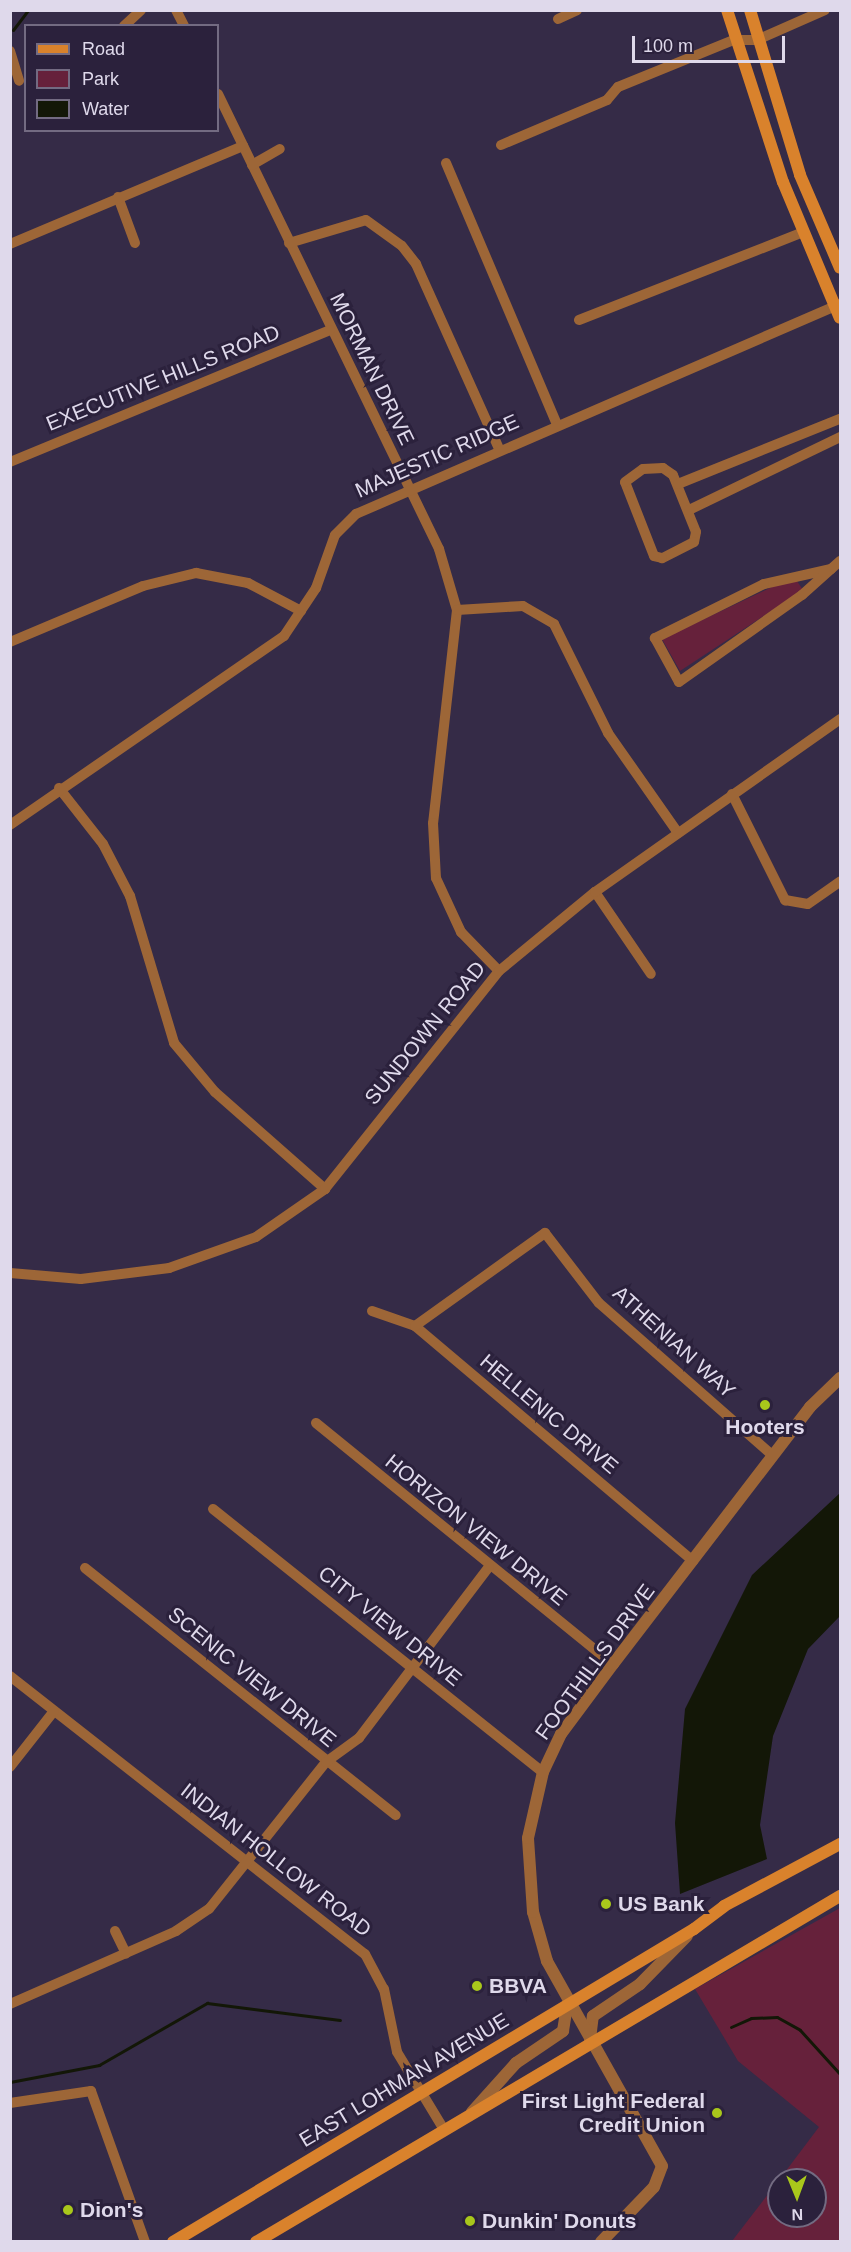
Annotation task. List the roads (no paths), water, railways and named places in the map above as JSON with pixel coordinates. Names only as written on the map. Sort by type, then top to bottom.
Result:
[{"type":"main road","points":[[727,10],[734,40],[804,232],[839,310]]},
{"type":"main road","points":[[750,10],[757,40],[800,175],[840,268]]},
{"type":"main road","name":"EAST LOHMAN AVENUE","points":[[173,2241],[694,1929],[724,1906],[840,1844]]},
{"type":"main road","points":[[256,2241],[443,2128],[840,1896]]},
{"type":"street","points":[[126,24],[141,10]]},
{"type":"street","points":[[176,10],[183,24]]},
{"type":"street","points":[[558,19],[577,10]]},
{"type":"street","points":[[501,145],[607,100],[618,87],[734,40],[757,40],[825,10]]},
{"type":"street","points":[[10,51],[18,82]]},
{"type":"street","name":"MORMAN DRIVE","points":[[219,96],[330,330],[439,549],[457,610],[433,823],[436,878],[461,933],[499,971]]},
{"type":"street","points":[[10,244],[243,146]]},
{"type":"street","points":[[252,165],[280,149]]},
{"type":"street","points":[[446,163],[557,424]]},
{"type":"street","points":[[118,197],[135,243]]},
{"type":"street","points":[[289,243],[366,220],[402,246],[416,264],[499,449]]},
{"type":"street","points":[[579,320],[804,232]]},
{"type":"street","name":"MAJESTIC RIDGE","points":[[10,825],[59,788],[263,653],[284,636],[301,611],[335,536],[356,514],[409,487],[557,424],[839,310]]},
{"type":"street","name":"EXECUTIVE HILLS ROAD","points":[[10,462],[330,330]]},
{"type":"street","points":[[678,484],[840,418]]},
{"type":"street","points":[[689,510],[840,437]]},
{"type":"street","points":[[663,468],[678,484],[689,510],[694,542],[662,558],[654,556],[626,496],[625,482],[643,469],[663,468]]},
{"type":"street","points":[[831,569],[764,584],[655,638],[678,682],[802,595],[840,561]]},
{"type":"street","points":[[10,642],[143,586],[196,573],[248,583],[301,611]]},
{"type":"street","points":[[457,610],[523,606],[554,624],[608,734],[678,833]]},
{"type":"street","name":"SUNDOWN ROAD","points":[[10,1273],[81,1279],[169,1268],[256,1237],[325,1189],[499,971],[595,892],[840,719]]},
{"type":"street","points":[[59,788],[103,844],[130,896],[174,1043],[215,1092],[325,1189]]},
{"type":"street","points":[[732,794],[785,900],[808,904],[840,882]]},
{"type":"street","points":[[595,892],[651,974]]},
{"type":"street","name":"ATHENIAN WAY","points":[[415,1326],[545,1233],[599,1304],[772,1455]]},
{"type":"street","name":"HELLENIC DRIVE","points":[[372,1311],[415,1326],[693,1561]]},
{"type":"street","name":"FOOTHILLS DRIVE","points":[[601,2241],[667,2172],[591,2041],[567,2005],[533,1912],[528,1838],[543,1772],[561,1734],[613,1664],[772,1455],[840,1378]]},
{"type":"street","name":"HORIZON VIEW DRIVE","points":[[316,1424],[489,1567],[613,1664]]},
{"type":"street","name":"CITY VIEW DRIVE","points":[[213,1509],[413,1671],[543,1772]]},
{"type":"street","points":[[10,2004],[126,1954],[203,1914],[248,1862],[326,1762],[359,1738],[413,1671],[489,1567]]},
{"type":"street","name":"SCENIC VIEW DRIVE","points":[[85,1569],[326,1762],[396,1815]]},
{"type":"street","name":"INDIAN HOLLOW ROAD","points":[[10,1676],[369,1959],[384,1989],[397,2052],[419,2093],[443,2128]]},
{"type":"street","points":[[10,1767],[54,1710]]},
{"type":"street","points":[[591,2041],[593,2016],[640,1984],[694,1929]]},
{"type":"street","points":[[115,1931],[126,1954]]},
{"type":"street","points":[[471,2113],[516,2063],[563,2031],[567,2005]]},
{"type":"street","points":[[10,2103],[91,2091],[145,2241]]},
{"type":"water","points":[[840,1493],[840,1616],[808,1649],[773,1736],[760,1825],[767,1859],[680,1894],[675,1823],[685,1709],[752,1575]]},
{"type":"waterway","points":[[13,30],[28,10]]},
{"type":"waterway","points":[[10,2082],[99,2065],[207,2003],[340,2020]]},
{"type":"waterway","points":[[731,2027],[751,2018],[777,2017],[800,2030],[840,2074]]},
{"type":"place","name":"Hooters","points":[[765,1405]]},
{"type":"place","name":"US Bank","points":[[606,1904]]},
{"type":"place","name":"BBVA","points":[[477,1986]]},
{"type":"place","name":"First Light Federal Credit Union","points":[[717,2113]]},
{"type":"place","name":"Dion's","points":[[68,2210]]},
{"type":"place","name":"Dunkin' Donuts","points":[[470,2221]]}]
